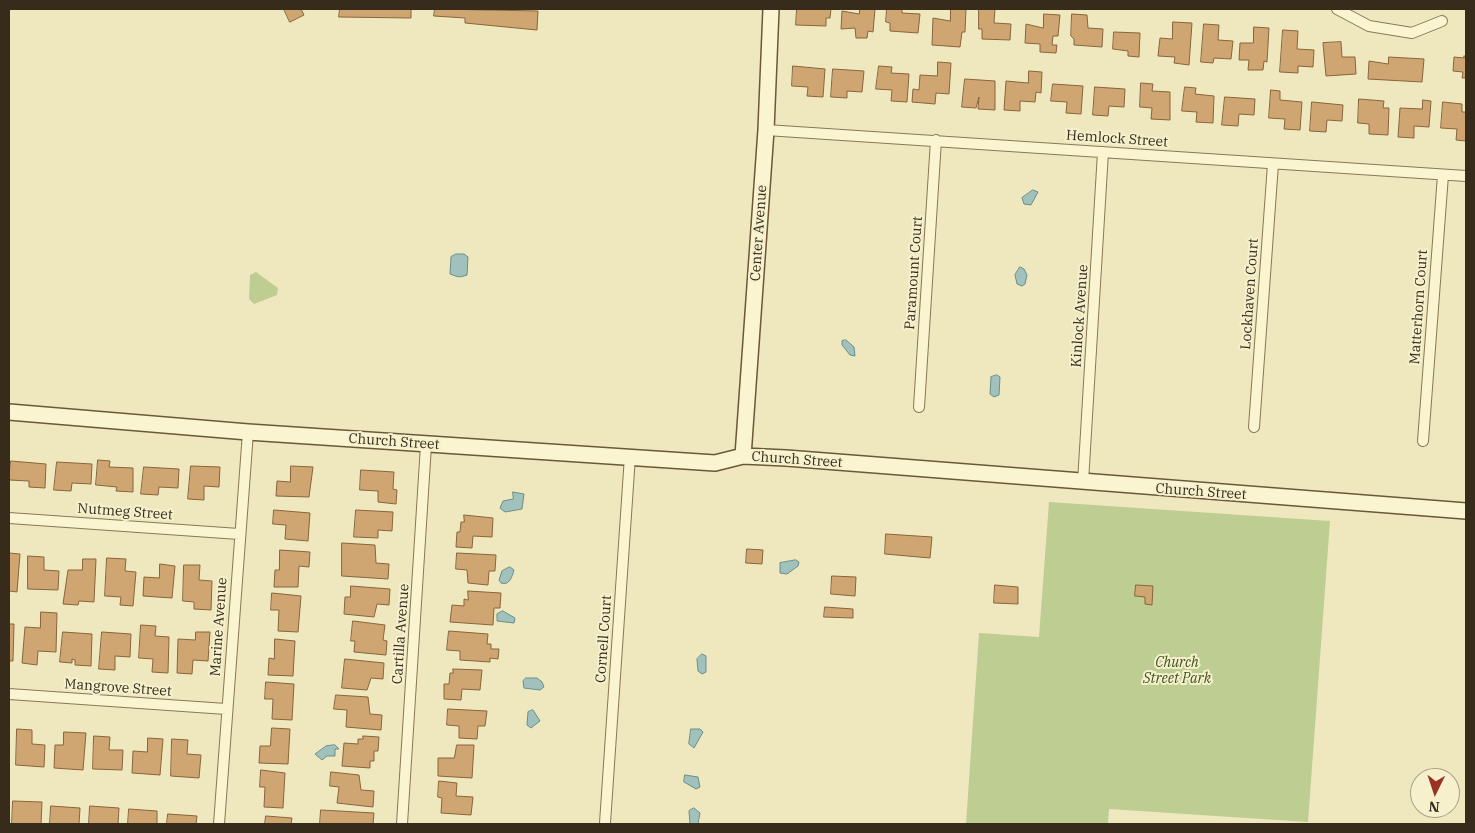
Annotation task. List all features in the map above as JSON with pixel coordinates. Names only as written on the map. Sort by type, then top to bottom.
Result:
[{"type":"street","name":"Center Avenue","points":[[743,456],[766,130],[771,9]]},
{"type":"street","points":[[1337,9],[1369,26],[1412,33],[1442,21]]},
{"type":"street","name":"Hemlock Street","points":[[766,130],[1466,176]]},
{"type":"street","name":"Paramount Court","points":[[919,407],[936,140]]},
{"type":"street","name":"Kinlock Avenue","points":[[1083,482],[1104,152]]},
{"type":"street","name":"Lockhaven Court","points":[[1254,427],[1273,164]]},
{"type":"street","name":"Matterhorn Court","points":[[1423,441],[1443,175]]},
{"type":"street","name":"Church Street","points":[[9,412],[426,445],[630,456],[714,463],[743,456],[1466,511]]},
{"type":"street","name":"Marine Avenue","points":[[219,824],[248,432]]},
{"type":"street","name":"Cartilla Avenue","points":[[402,824],[426,445]]},
{"type":"street","name":"Cornell Court","points":[[605,823],[630,456]]},
{"type":"street","name":"Nutmeg Street","points":[[9,518],[239,534]]},
{"type":"street","name":"Mangrove Street","points":[[9,694],[226,710]]},
{"type":"green space","points":[[256,272],[278,288],[277,295],[254,304],[249,299],[250,275]]},
{"type":"green space","name":"Church Street Park","points":[[1049,502],[1330,521],[1308,822],[1109,809],[1108,824],[966,824],[979,633],[1039,637]]},
{"type":"water","points":[[1033,190],[1038,192],[1031,205],[1024,204],[1022,198]]},
{"type":"water","points":[[456,254],[464,254],[468,257],[467,275],[462,277],[450,274],[451,257]]},
{"type":"water","points":[[1020,267],[1024,269],[1027,275],[1025,284],[1022,286],[1017,284],[1015,275]]},
{"type":"water","points":[[846,340],[854,347],[855,356],[850,355],[842,345],[842,341]]},
{"type":"water","points":[[997,375],[1000,377],[999,395],[994,397],[990,394],[991,377]]},
{"type":"water","points":[[513,492],[524,494],[522,509],[505,512],[500,508],[503,501],[513,499]]},
{"type":"water","points":[[796,560],[799,562],[798,566],[787,574],[780,573],[780,563]]},
{"type":"water","points":[[510,567],[514,570],[510,580],[504,584],[501,583],[499,580],[502,571]]},
{"type":"water","points":[[503,611],[515,618],[514,623],[497,621],[497,614]]},
{"type":"water","points":[[702,654],[706,656],[706,672],[702,674],[698,671],[697,659]]},
{"type":"water","points":[[526,678],[537,678],[544,687],[540,690],[524,688],[523,681]]},
{"type":"water","points":[[533,710],[540,721],[531,728],[527,725],[528,712]]},
{"type":"water","points":[[691,729],[700,729],[703,732],[694,748],[689,744]]},
{"type":"water","points":[[335,745],[339,749],[335,749],[335,756],[327,756],[322,760],[315,754],[326,746]]},
{"type":"water","points":[[685,775],[698,777],[700,787],[696,789],[684,782]]},
{"type":"water","points":[[694,808],[700,813],[698,824],[690,824],[689,811]]},
{"type":"building","points":[[284,9],[301,9],[304,15],[290,22]]},
{"type":"building","points":[[340,9],[411,9],[411,18],[339,17]]},
{"type":"building","points":[[435,9],[538,11],[537,30],[465,23],[465,18],[434,16]]},
{"type":"building","points":[[797,9],[831,9],[830,18],[826,18],[826,26],[796,25]]},
{"type":"building","points":[[860,9],[875,9],[873,32],[868,31],[867,38],[856,38],[855,28],[841,29],[842,11],[859,14]]},
{"type":"building","points":[[887,9],[902,9],[902,13],[920,14],[918,33],[890,31],[890,23],[886,22]]},
{"type":"building","points":[[951,9],[966,9],[965,32],[962,32],[960,47],[932,45],[933,18],[950,21]]},
{"type":"building","points":[[979,9],[995,9],[994,23],[1011,24],[1010,40],[982,39],[982,29],[979,29]]},
{"type":"building","points":[[1044,14],[1060,15],[1058,36],[1053,36],[1052,45],[1057,45],[1056,53],[1040,52],[1040,44],[1025,43],[1026,24],[1043,28]]},
{"type":"building","points":[[1072,14],[1087,15],[1088,28],[1103,29],[1102,47],[1074,45],[1074,39],[1071,36]]},
{"type":"building","points":[[1173,22],[1192,23],[1189,65],[1174,63],[1175,57],[1158,56],[1160,38],[1172,39]]},
{"type":"building","points":[[1204,24],[1219,25],[1218,40],[1233,41],[1231,59],[1214,58],[1213,63],[1201,62]]},
{"type":"building","points":[[1254,27],[1269,28],[1267,62],[1264,61],[1263,70],[1248,70],[1249,60],[1239,60],[1240,43],[1253,43]]},
{"type":"building","points":[[1283,30],[1298,31],[1297,49],[1314,50],[1313,67],[1298,66],[1298,73],[1280,72]]},
{"type":"building","points":[[1114,32],[1140,33],[1139,57],[1128,56],[1128,51],[1113,49]]},
{"type":"building","points":[[1341,42],[1342,57],[1355,57],[1356,74],[1326,76],[1323,43]]},
{"type":"building","points":[[1466,56],[1466,78],[1462,78],[1463,72],[1453,71],[1454,57],[1464,58]]},
{"type":"building","points":[[1389,57],[1424,59],[1422,82],[1368,79],[1369,61],[1388,64]]},
{"type":"building","points":[[938,62],[951,63],[949,94],[936,93],[935,104],[912,102],[913,89],[919,90],[920,75],[937,76]]},
{"type":"building","points":[[793,66],[825,69],[823,97],[807,96],[808,87],[792,86]]},
{"type":"building","points":[[879,66],[892,67],[891,73],[909,74],[907,102],[891,101],[892,90],[876,89]]},
{"type":"building","points":[[833,69],[864,71],[862,92],[847,91],[847,98],[831,97]]},
{"type":"building","points":[[1029,71],[1042,72],[1041,93],[1036,92],[1035,102],[1020,101],[1020,111],[1004,110],[1006,81],[1028,83]]},
{"type":"building","points":[[965,79],[995,81],[995,110],[978,109],[979,97],[976,108],[962,107]]},
{"type":"building","points":[[1141,83],[1153,84],[1152,91],[1170,92],[1170,120],[1151,119],[1152,108],[1140,107]]},
{"type":"building","points":[[1053,84],[1083,86],[1081,114],[1066,113],[1067,102],[1051,101]]},
{"type":"building","points":[[1095,87],[1125,89],[1124,107],[1109,106],[1108,116],[1093,115]]},
{"type":"building","points":[[1185,87],[1196,88],[1195,94],[1214,96],[1213,123],[1196,122],[1197,112],[1182,111]]},
{"type":"building","points":[[1271,90],[1280,91],[1280,100],[1302,102],[1300,130],[1284,129],[1285,119],[1269,118]]},
{"type":"building","points":[[1225,97],[1255,99],[1254,115],[1239,114],[1238,126],[1222,125]]},
{"type":"building","points":[[1359,99],[1384,101],[1383,108],[1389,108],[1388,135],[1369,134],[1369,124],[1358,123]]},
{"type":"building","points":[[1423,100],[1431,101],[1429,127],[1414,126],[1414,138],[1398,137],[1400,108],[1422,109]]},
{"type":"building","points":[[1312,102],[1343,105],[1342,121],[1327,120],[1326,132],[1310,131]]},
{"type":"building","points":[[1443,102],[1462,104],[1462,112],[1466,112],[1466,141],[1456,140],[1457,129],[1441,128]]},
{"type":"building","points":[[98,460],[110,461],[109,467],[133,468],[133,492],[116,491],[117,487],[96,485]]},
{"type":"building","points":[[11,461],[46,464],[45,488],[29,487],[29,481],[9,480]]},
{"type":"building","points":[[57,462],[92,464],[91,484],[72,483],[71,491],[54,490]]},
{"type":"building","points":[[191,466],[220,467],[219,487],[204,486],[204,500],[188,499]]},
{"type":"building","points":[[291,466],[313,467],[309,497],[276,496],[277,481],[290,482]]},
{"type":"building","points":[[144,467],[179,469],[178,488],[159,487],[158,495],[141,494]]},
{"type":"building","points":[[361,470],[394,472],[393,489],[397,490],[396,504],[378,502],[378,491],[360,490]]},
{"type":"building","points":[[274,510],[310,513],[308,541],[285,539],[286,525],[273,524]]},
{"type":"building","points":[[356,510],[393,512],[392,531],[378,530],[378,538],[354,537]]},
{"type":"building","points":[[464,515],[493,518],[492,537],[473,536],[472,548],[456,547],[457,532],[460,532],[461,522],[464,522]]},
{"type":"building","points":[[886,534],[932,537],[930,558],[885,554]]},
{"type":"building","points":[[342,543],[375,545],[376,563],[389,564],[388,579],[342,576]]},
{"type":"building","points":[[747,549],[763,550],[762,564],[746,563]]},
{"type":"building","points":[[280,550],[310,552],[309,567],[299,566],[298,587],[274,587],[275,570],[279,570]]},
{"type":"building","points":[[9,553],[20,554],[17,592],[9,591]]},
{"type":"building","points":[[457,553],[496,555],[495,571],[489,571],[488,585],[468,583],[467,570],[456,569]]},
{"type":"building","points":[[28,556],[44,557],[44,570],[59,571],[58,590],[28,589]]},
{"type":"building","points":[[107,558],[126,559],[125,571],[136,572],[133,606],[120,605],[121,597],[105,596]]},
{"type":"building","points":[[83,559],[96,559],[94,602],[79,601],[78,605],[63,604],[68,570],[82,570]]},
{"type":"building","points":[[160,564],[175,566],[172,598],[143,596],[144,577],[159,578]]},
{"type":"building","points":[[184,565],[200,565],[199,580],[212,581],[211,610],[194,609],[194,602],[183,601]]},
{"type":"building","points":[[832,576],[856,577],[855,596],[831,594]]},
{"type":"building","points":[[995,585],[1018,587],[1018,604],[994,603]]},
{"type":"building","points":[[1136,585],[1153,586],[1152,605],[1145,604],[1145,597],[1135,596]]},
{"type":"building","points":[[351,586],[390,589],[389,605],[377,604],[374,617],[344,614],[345,597],[350,597]]},
{"type":"building","points":[[468,591],[501,593],[500,608],[494,608],[493,625],[450,622],[452,605],[464,606],[464,599],[468,600]]},
{"type":"building","points":[[272,593],[301,596],[298,632],[278,631],[279,610],[271,610]]},
{"type":"building","points":[[825,607],[853,609],[853,618],[824,617]]},
{"type":"building","points":[[41,612],[57,613],[56,652],[38,651],[37,665],[22,663],[25,627],[40,628]]},
{"type":"building","points":[[353,621],[385,625],[383,640],[387,641],[386,655],[354,652],[355,641],[351,641]]},
{"type":"building","points":[[9,624],[14,624],[13,661],[9,661]]},
{"type":"building","points":[[141,625],[156,626],[155,636],[169,637],[168,673],[152,672],[153,659],[139,658]]},
{"type":"building","points":[[449,631],[488,634],[487,644],[491,644],[491,649],[499,649],[498,659],[490,658],[490,662],[460,660],[460,651],[447,650]]},
{"type":"building","points":[[63,632],[92,634],[91,666],[75,665],[75,660],[72,659],[72,663],[60,662]]},
{"type":"building","points":[[102,632],[131,634],[130,657],[115,656],[115,670],[99,669]]},
{"type":"building","points":[[196,632],[210,632],[208,661],[193,660],[192,674],[177,673],[178,639],[195,640]]},
{"type":"building","points":[[275,639],[295,641],[293,676],[268,675],[269,658],[274,659]]},
{"type":"building","points":[[345,659],[384,663],[383,679],[371,678],[367,690],[342,688]]},
{"type":"building","points":[[453,669],[482,670],[480,690],[462,689],[461,700],[444,699],[444,684],[449,684],[450,673],[453,673]]},
{"type":"building","points":[[266,682],[294,684],[292,720],[272,719],[273,699],[265,699]]},
{"type":"building","points":[[336,695],[368,697],[370,714],[382,715],[381,730],[346,727],[347,710],[334,709]]},
{"type":"building","points":[[448,709],[487,711],[485,726],[478,726],[477,739],[459,738],[459,726],[447,725]]},
{"type":"building","points":[[272,728],[290,729],[288,764],[259,763],[260,746],[270,746]]},
{"type":"building","points":[[17,729],[32,730],[32,744],[45,745],[44,767],[16,765]]},
{"type":"building","points":[[64,732],[86,733],[83,770],[54,768],[55,745],[63,745]]},
{"type":"building","points":[[94,736],[110,737],[109,750],[123,750],[122,770],[93,769]]},
{"type":"building","points":[[363,736],[379,737],[378,751],[374,751],[374,761],[370,761],[370,768],[342,766],[344,743],[358,744],[358,739],[363,739]]},
{"type":"building","points":[[148,738],[163,739],[160,775],[132,773],[133,751],[147,752]]},
{"type":"building","points":[[172,739],[188,740],[187,754],[201,755],[199,778],[171,776]]},
{"type":"building","points":[[457,745],[474,745],[472,778],[438,776],[438,758],[454,758]]},
{"type":"building","points":[[261,770],[285,773],[283,808],[264,807],[265,787],[260,787]]},
{"type":"building","points":[[331,772],[359,775],[361,790],[374,791],[373,807],[337,803],[339,787],[330,786]]},
{"type":"building","points":[[439,781],[457,783],[456,796],[473,797],[471,815],[441,813],[442,798],[438,797]]},
{"type":"building","points":[[13,801],[42,802],[41,824],[12,824]]},
{"type":"building","points":[[51,806],[80,808],[79,824],[50,824]]},
{"type":"building","points":[[90,806],[119,808],[118,824],[89,824]]},
{"type":"building","points":[[129,809],[157,811],[157,824],[128,824]]},
{"type":"building","points":[[321,810],[374,813],[373,824],[320,824]]},
{"type":"building","points":[[168,814],[197,816],[196,824],[167,824]]},
{"type":"building","points":[[266,816],[292,818],[291,824],[265,824]]}]
